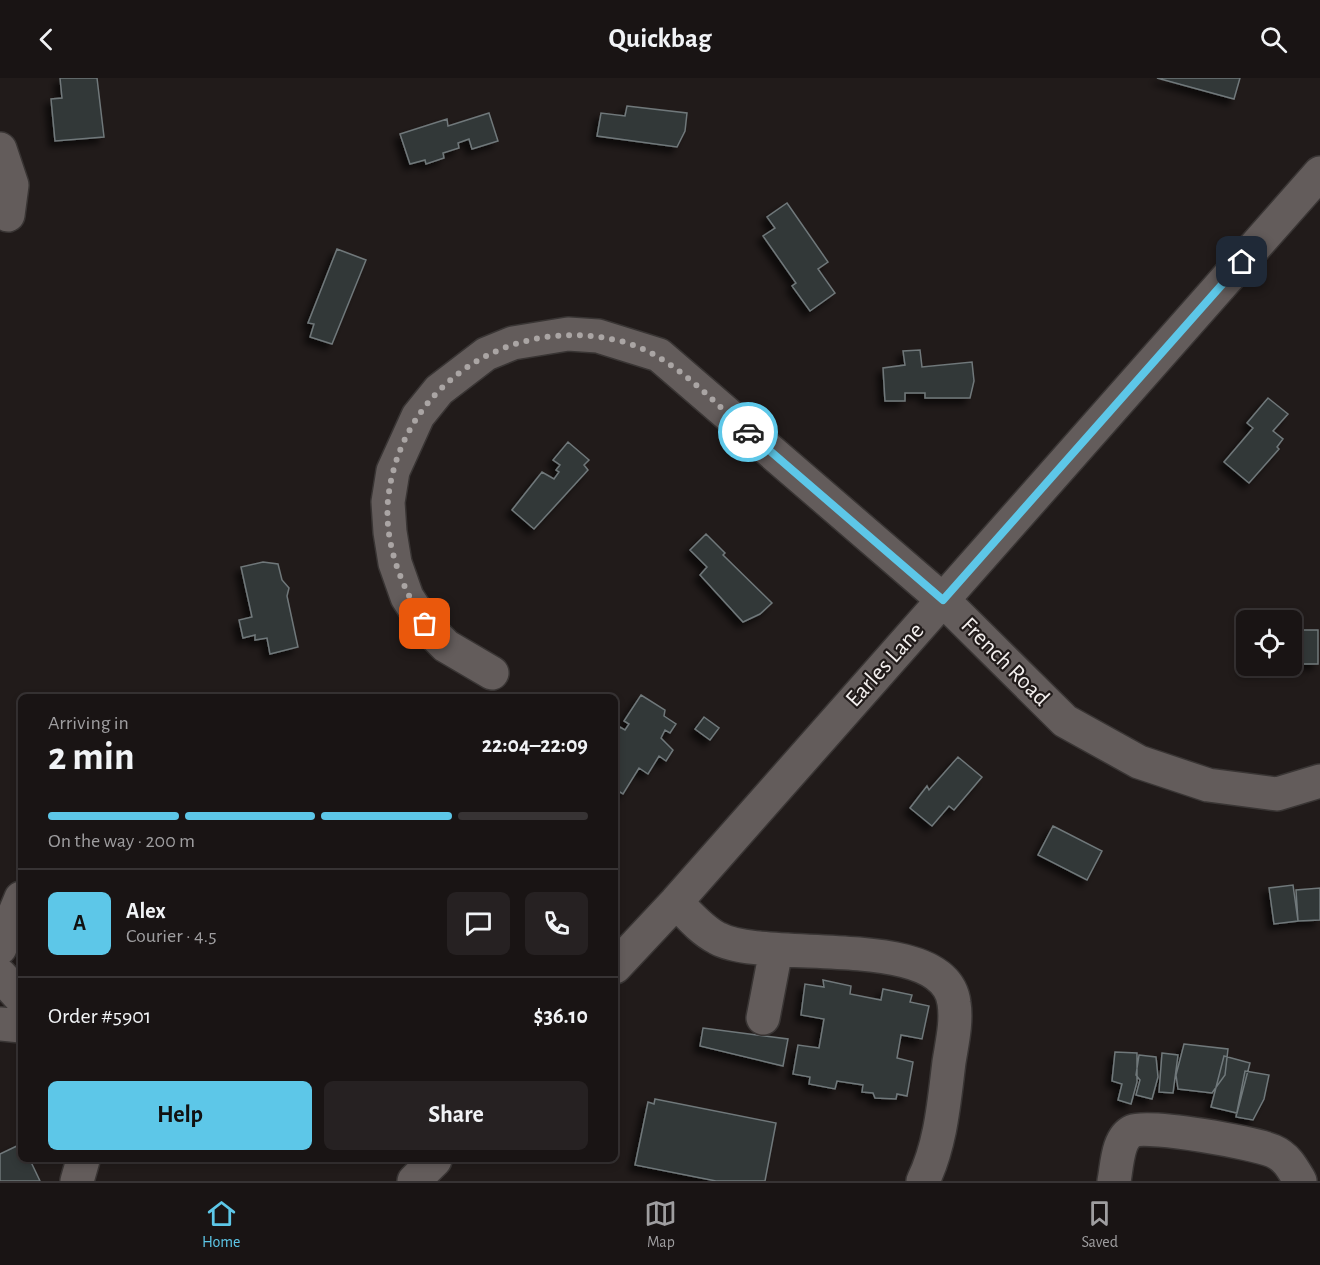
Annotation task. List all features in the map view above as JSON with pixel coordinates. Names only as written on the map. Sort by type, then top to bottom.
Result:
[{"type":"street","points":[[0,148],[12,185],[8,214]]},
{"type":"street","name":"Earles Lane","points":[[618,964],[676,902],[1320,173]]},
{"type":"street","name":"French Road","points":[[492,673],[446,646],[425,624],[407,597],[395,563],[388,502],[393,471],[418,416],[439,390],[486,354],[524,341],[567,334],[598,336],[659,355],[943,600],[1065,721],[1139,762],[1208,785],[1277,794],[1320,781]]},
{"type":"street","points":[[676,902],[717,938],[740,945],[776,950],[868,953],[890,958],[931,972],[950,991],[954,1002],[953,1034],[939,1137],[932,1162],[923,1181]]},
{"type":"street","points":[[0,948],[18,905]]},
{"type":"street","points":[[763,1018],[776,950]]},
{"type":"street","points":[[0,975],[18,995]]},
{"type":"street","points":[[0,1024],[18,1026]]},
{"type":"street","points":[[1114,1181],[1125,1138],[1132,1132],[1157,1129],[1273,1151],[1291,1166],[1300,1181]]},
{"type":"street","points":[[77,1181],[82,1162]]},
{"type":"street","points":[[414,1181],[433,1162]]},
{"type":"building","points":[[60,78],[97,78],[104,137],[55,141],[51,99],[62,98]]},
{"type":"building","points":[[1157,78],[1240,78],[1234,99]]},
{"type":"building","points":[[627,106],[687,113],[685,131],[677,147],[597,136],[601,113],[625,116]]},
{"type":"building","points":[[489,113],[498,141],[472,149],[469,139],[458,143],[459,148],[443,153],[444,158],[426,164],[425,160],[410,164],[400,134],[447,119],[448,126]]},
{"type":"building","points":[[787,203],[828,262],[818,269],[835,293],[810,311],[792,286],[796,283],[763,236],[775,228],[767,217]]},
{"type":"building","points":[[337,249],[366,260],[332,344],[310,337],[314,324],[308,323]]},
{"type":"building","points":[[920,350],[922,367],[972,362],[974,381],[970,398],[925,398],[925,393],[905,393],[905,401],[885,401],[883,368],[905,365],[903,351]]},
{"type":"building","points":[[1268,398],[1288,414],[1273,431],[1283,439],[1277,447],[1279,449],[1249,483],[1224,462],[1253,428],[1247,423]]},
{"type":"building","points":[[568,442],[589,460],[584,465],[588,470],[534,529],[512,510],[542,472],[554,479],[559,472],[556,470],[560,465],[553,460]]},
{"type":"building","points":[[706,534],[725,553],[723,555],[772,603],[760,614],[743,622],[700,575],[707,567],[690,550]]},
{"type":"building","points":[[263,562],[278,564],[282,580],[289,588],[287,596],[298,647],[270,654],[267,638],[255,640],[255,635],[243,638],[239,620],[252,617],[241,567]]},
{"type":"building","points":[[1302,630],[1318,630],[1318,664],[1302,664]]},
{"type":"building","points":[[641,695],[665,710],[664,716],[676,724],[670,733],[665,730],[661,738],[673,750],[666,761],[659,756],[648,774],[639,768],[623,794],[618,791],[618,730],[620,727],[625,730],[629,724],[624,721]]},
{"type":"building","points":[[704,717],[719,728],[710,740],[695,729]]},
{"type":"building","points":[[958,757],[982,777],[954,810],[949,806],[932,826],[910,808],[927,786],[929,790]]},
{"type":"building","points":[[1053,826],[1102,851],[1087,880],[1038,855]]},
{"type":"building","points":[[1293,885],[1298,921],[1274,924],[1269,888]]},
{"type":"building","points":[[1320,888],[1320,920],[1298,921],[1296,890]]},
{"type":"building","points":[[823,980],[851,986],[850,994],[881,1000],[883,989],[912,995],[910,1002],[929,1006],[922,1039],[901,1035],[897,1058],[913,1062],[907,1096],[897,1094],[896,1099],[875,1098],[873,1093],[862,1092],[863,1085],[837,1081],[835,1089],[809,1084],[810,1077],[793,1074],[798,1045],[819,1048],[824,1019],[801,1015],[805,984],[824,987]]},
{"type":"building","points":[[703,1028],[788,1039],[783,1066],[700,1046]]},
{"type":"building","points":[[1184,1044],[1228,1049],[1225,1075],[1212,1093],[1178,1089],[1176,1075]]},
{"type":"building","points":[[1115,1052],[1137,1053],[1137,1082],[1131,1104],[1118,1100],[1122,1084],[1112,1081]]},
{"type":"building","points":[[1162,1053],[1178,1055],[1173,1093],[1159,1092]]},
{"type":"building","points":[[1139,1055],[1156,1057],[1158,1077],[1152,1099],[1136,1095],[1140,1080],[1136,1075]]},
{"type":"building","points":[[1224,1056],[1250,1063],[1237,1113],[1211,1107]]},
{"type":"building","points":[[1245,1071],[1269,1075],[1264,1099],[1253,1120],[1236,1117]]},
{"type":"building","points":[[655,1099],[776,1123],[765,1181],[716,1181],[635,1165],[648,1102],[654,1104]]},
{"type":"building","points":[[18,1145],[18,1162],[31,1162],[40,1181],[0,1181],[0,1154]]},
{"type":"way so far","points":[[425,624],[407,597],[395,563],[388,502],[393,471],[418,416],[439,390],[486,354],[513,343],[567,334],[598,336],[626,343],[659,355],[748,432]]},
{"type":"route","points":[[748,432],[943,600],[1242,262]]}]
